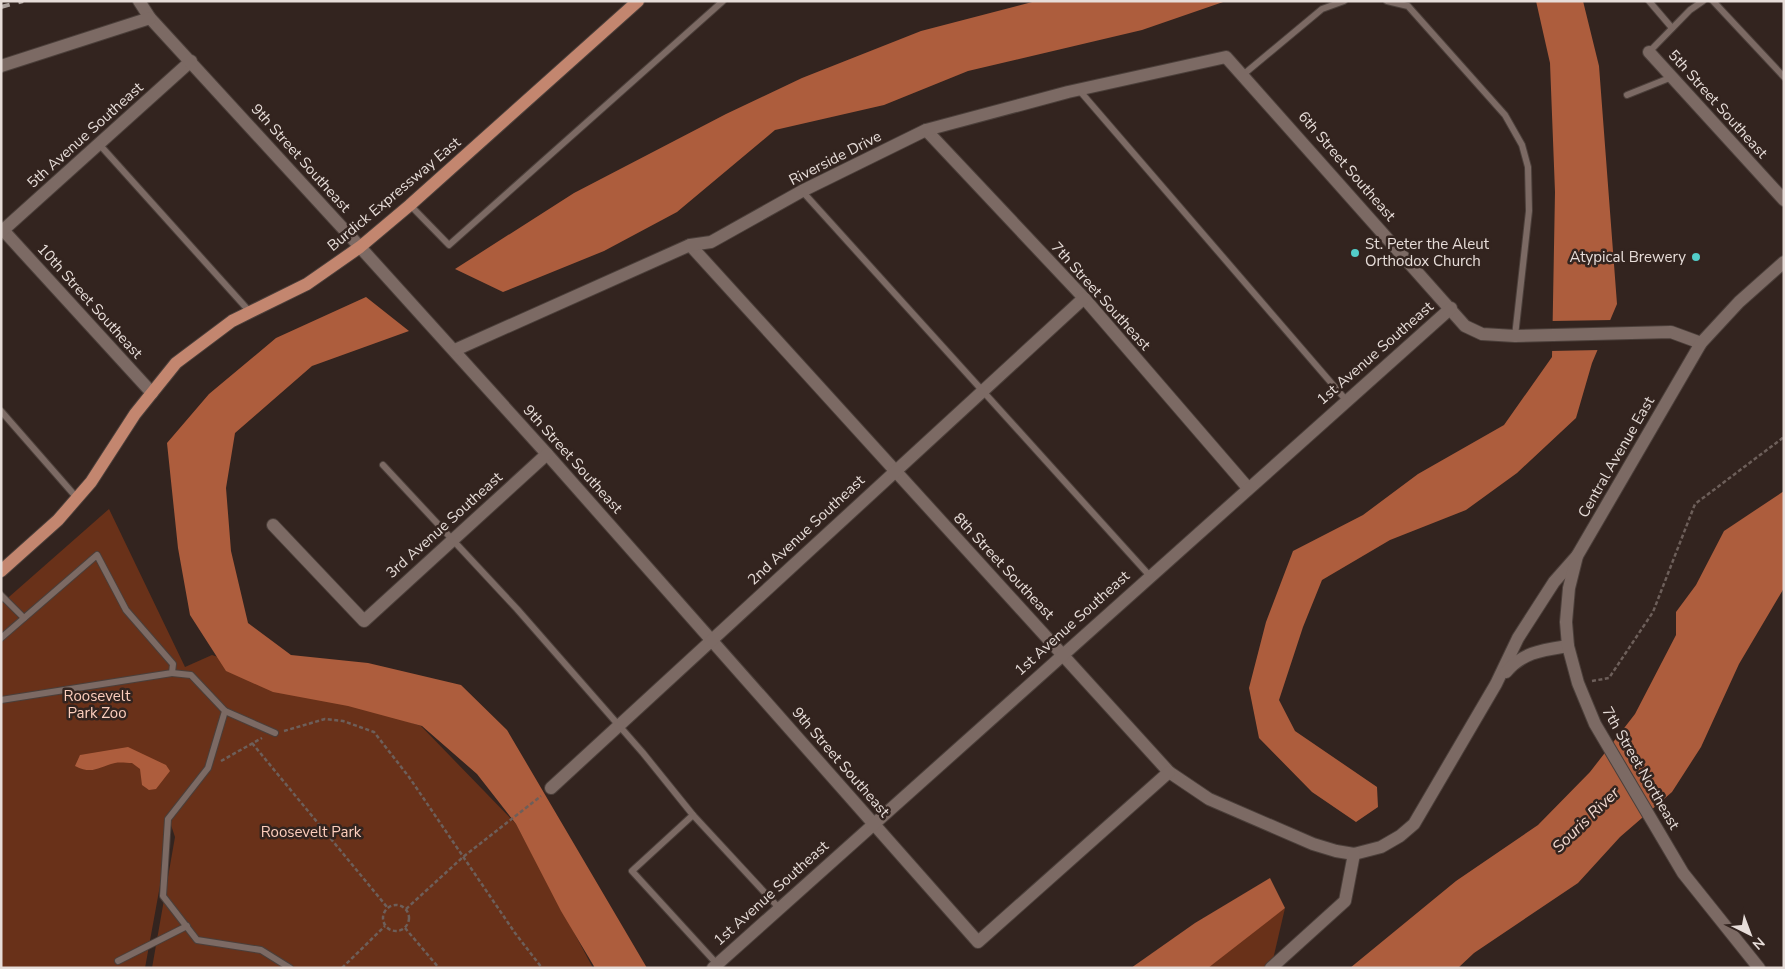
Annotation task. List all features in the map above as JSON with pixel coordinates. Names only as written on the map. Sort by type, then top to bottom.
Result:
[{"type":"main road","name":"Burdick Expressway East","points":[[1,571],[58,520],[77,498],[152,393],[176,363],[216,330],[307,284],[360,247],[487,137],[638,1]]},
{"type":"street","name":"9th Street Southeast","points":[[139,1],[150,18],[454,350],[978,942],[1168,772]]},
{"type":"street","points":[[1,66],[150,18]]},
{"type":"street","name":"5th Street Southeast","points":[[1649,52],[1784,200]]},
{"type":"street","name":"Riverside Drive","points":[[454,350],[690,245],[711,242],[802,191],[926,130],[1079,90],[1226,57],[1244,74]]},
{"type":"street","name":"5th Avenue Southeast","points":[[2,231],[191,61]]},
{"type":"street","name":"6th Street Southeast","points":[[1244,74],[1465,326],[1482,334],[1519,336],[1671,332],[1701,344]]},
{"type":"street","name":"7th Street Southeast","points":[[926,130],[1084,298],[1248,488]]},
{"type":"street","name":"10th Street Southeast","points":[[2,231],[152,393]]},
{"type":"street","name":"8th Street Southeast","points":[[690,245],[1168,772],[1209,799],[1313,844],[1336,851]]},
{"type":"street","name":"Central Avenue East","points":[[1336,851],[1354,854],[1382,847],[1400,836],[1414,824],[1496,684],[1518,638],[1554,582],[1578,556],[1701,344],[1739,302],[1784,262]]},
{"type":"street","name":"2nd Avenue Southeast","points":[[551,788],[1084,298]]},
{"type":"street","name":"1st Avenue Southeast","points":[[715,966],[1149,575],[1451,308]]},
{"type":"street","name":"3rd Avenue Southeast","points":[[273,525],[364,621],[546,454]]},
{"type":"street","name":"7th Street Northeast","points":[[1578,556],[1569,588],[1566,622],[1568,646],[1578,683],[1595,724],[1660,835],[1701,898],[1759,968]]},
{"type":"street","name":"Central Avenue East","points":[[1496,684],[1514,663],[1529,653],[1568,646]]},
{"type":"street","points":[[1271,968],[1345,901],[1354,854]]},
{"type":"lane","points":[[410,205],[449,245],[723,1]]},
{"type":"lane","points":[[1244,74],[1322,9],[1344,1]]},
{"type":"lane","points":[[1387,1],[1408,6],[1505,115],[1522,144],[1528,168],[1529,211],[1519,336]]},
{"type":"lane","points":[[1649,1],[1672,28]]},
{"type":"lane","points":[[1649,52],[1690,10],[1703,1]]},
{"type":"lane","points":[[1713,1],[1784,78]]},
{"type":"lane","points":[[1627,95],[1672,77]]},
{"type":"lane","points":[[1079,90],[1346,400]]},
{"type":"lane","points":[[100,144],[250,312]]},
{"type":"lane","points":[[802,191],[983,389],[1149,575]]},
{"type":"lane","points":[[1,411],[77,498]]},
{"type":"lane","points":[[383,465],[619,725],[692,815],[779,908]]},
{"type":"lane","points":[[1,638],[97,555],[126,610],[173,664],[172,673]]},
{"type":"lane","points":[[1,595],[24,618]]},
{"type":"lane","points":[[1,700],[172,673],[191,675],[224,711],[274,733]]},
{"type":"lane","points":[[224,711],[208,768],[168,819],[164,896],[197,940],[261,950],[290,968]]},
{"type":"lane","points":[[692,815],[632,871],[715,966]]},
{"type":"lane","points":[[118,961],[187,926]]},
{"type":"path","points":[[1578,683],[1609,678],[1653,612],[1695,504],[1784,437]]},
{"type":"path","points":[[208,768],[274,733],[324,719],[343,721],[374,732],[409,777],[515,933],[542,968]]},
{"type":"path","points":[[252,743],[387,908]]},
{"type":"path","points":[[406,909],[463,857],[551,788]]},
{"type":"path","points":[[395,905],[406,909],[409,918],[405,928],[396,932],[385,926],[382,915],[387,908],[395,905]]},
{"type":"path","points":[[342,968],[385,926]]},
{"type":"path","points":[[405,928],[439,968]]},
{"type":"green space","points":[[109,509],[185,667],[212,655],[421,726],[516,824],[593,968],[152,968],[175,837],[171,825],[145,968],[1,968],[1,604]]},
{"type":"green space","points":[[1285,908],[1271,968],[1180,968]]},
{"type":"water","points":[[1036,1],[1226,1],[1142,30],[968,71],[884,105],[775,130],[677,212],[604,251],[503,292],[455,269],[574,193],[726,114],[802,78],[921,31]]},
{"type":"water","points":[[1536,1],[1583,1],[1599,66],[1617,304],[1592,363],[1576,418],[1517,473],[1466,510],[1390,540],[1322,580],[1303,627],[1279,700],[1295,731],[1377,787],[1378,807],[1356,822],[1312,792],[1259,738],[1249,688],[1266,622],[1293,551],[1363,515],[1418,474],[1504,425],[1552,357],[1555,192],[1550,63]]},
{"type":"water","points":[[366,297],[409,331],[312,366],[235,433],[226,488],[231,551],[248,623],[291,655],[368,663],[461,685],[507,730],[647,968],[595,968],[561,911],[516,824],[477,774],[422,726],[348,706],[273,692],[226,671],[190,615],[178,548],[167,443],[209,394],[276,338]]},
{"type":"water","name":"Souris River","points":[[1784,491],[1784,588],[1739,664],[1701,747],[1672,792],[1620,837],[1578,883],[1474,953],[1458,968],[1350,968],[1456,881],[1538,825],[1590,772],[1635,714],[1676,635],[1676,612],[1696,585],[1724,531]]},
{"type":"water","points":[[128,747],[166,765],[170,771],[156,789],[149,790],[142,785],[140,769],[132,763],[115,763],[91,770],[75,766],[80,755]]},
{"type":"water","points":[[1270,878],[1285,908],[1208,968],[1131,968],[1195,923]]},
{"type":"pier","points":[[1613,320],[1600,350],[1550,351],[1552,321]]},
{"type":"railway","points":[[1,7],[23,1]]},
{"type":"place","name":"St. Peter the Aleut Orthodox Church","points":[[1355,253]]},
{"type":"place","name":"Atypical Brewery","points":[[1696,257]]},
{"type":"park label","name":"Roosevelt Park Zoo","points":[[97,704]]},
{"type":"park label","name":"Roosevelt Park","points":[[311,832]]}]
